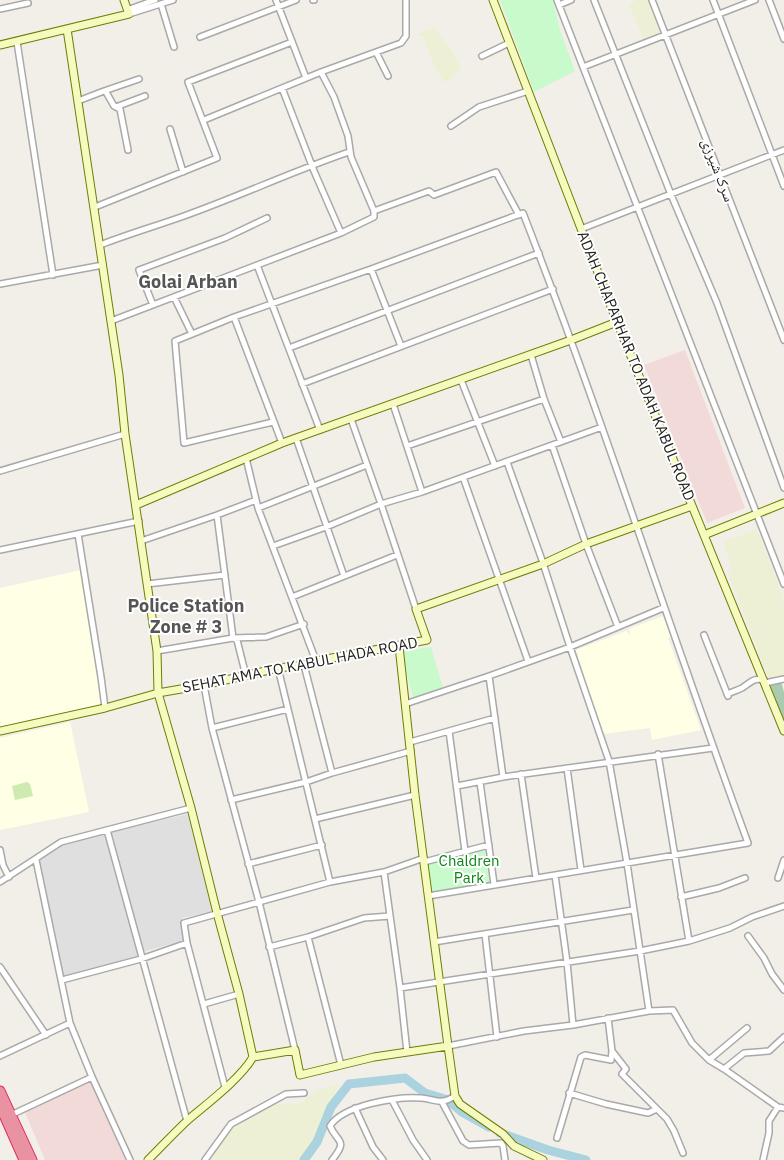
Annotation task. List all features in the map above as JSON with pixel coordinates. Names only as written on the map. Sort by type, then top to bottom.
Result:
[{"type":"highway","points":[[0,1091],[32,1160]]},
{"type":"highway","points":[[0,1106],[24,1160]]},
{"type":"main road","points":[[0,45],[128,12],[124,0]]},
{"type":"main road","name":"ADAH CHAPARHAR TO ADAH KABUL ROAD","points":[[493,0],[618,322],[784,731]]},
{"type":"main road","points":[[67,29],[95,207],[119,375],[125,434],[142,541],[156,651],[158,693],[191,808],[239,994],[252,1057],[249,1064],[148,1160]]},
{"type":"main road","points":[[136,505],[282,443],[531,355],[618,322]]},
{"type":"main road","points":[[704,534],[784,503]]},
{"type":"main road","points":[[416,609],[544,564],[586,544],[692,506]]},
{"type":"main road","name":"SEHAT AMA TO KABUL HADA ROAD","points":[[0,731],[105,708],[158,693],[427,640],[416,609]]},
{"type":"main road","points":[[399,646],[438,982],[454,1096],[460,1104],[503,1134],[514,1146],[535,1159],[543,1160]]},
{"type":"main road","points":[[252,1057],[295,1050],[300,1075],[407,1052],[448,1046]]},
{"type":"street","points":[[128,12],[155,0]]},
{"type":"street","points":[[128,12],[173,0]]},
{"type":"street","points":[[276,0],[306,78]]},
{"type":"street","points":[[200,37],[296,0]]},
{"type":"street","points":[[204,120],[321,72],[400,43],[406,36],[406,0]]},
{"type":"street","points":[[571,0],[558,2],[784,584]]},
{"type":"street","points":[[594,0],[716,303],[784,488]]},
{"type":"street","name":"سرک شیرزی","points":[[652,0],[784,340]]},
{"type":"street","points":[[713,0],[784,186]]},
{"type":"street","points":[[583,67],[667,36],[755,0]]},
{"type":"street","points":[[769,0],[784,39]]},
{"type":"street","points":[[0,9],[28,3]]},
{"type":"street","points":[[161,4],[174,48]]},
{"type":"street","points":[[17,42],[53,275]]},
{"type":"street","points":[[95,207],[218,158],[188,82],[292,42]]},
{"type":"street","points":[[482,56],[509,43]]},
{"type":"street","points":[[376,52],[388,76]]},
{"type":"street","points":[[111,321],[341,233],[374,217],[374,211],[349,152],[348,136],[334,97],[321,72]]},
{"type":"street","points":[[78,101],[139,79]]},
{"type":"street","points":[[282,88],[341,233]]},
{"type":"street","points":[[104,91],[115,107],[120,109],[128,150]]},
{"type":"street","points":[[451,126],[479,106],[528,91]]},
{"type":"street","points":[[115,107],[145,96]]},
{"type":"street","points":[[170,129],[183,172]]},
{"type":"street","points":[[582,230],[784,151]]},
{"type":"street","points":[[100,245],[184,216],[349,152]]},
{"type":"street","points":[[374,211],[429,191],[434,195],[496,172],[519,215]]},
{"type":"street","points":[[273,422],[184,443],[175,341],[234,317],[371,270],[523,213],[572,340],[664,608],[748,843],[428,896]]},
{"type":"street","points":[[153,305],[138,270],[225,238],[267,218]]},
{"type":"street","points":[[289,348],[539,253]]},
{"type":"street","points":[[0,284],[103,264]]},
{"type":"street","points":[[257,265],[320,430]]},
{"type":"street","points":[[371,270],[402,346]]},
{"type":"street","points":[[302,384],[553,289]]},
{"type":"street","points":[[174,297],[192,334]]},
{"type":"street","points":[[234,317],[282,443]]},
{"type":"street","points":[[531,355],[544,399],[561,442]]},
{"type":"street","points":[[461,380],[495,466]]},
{"type":"street","points":[[407,446],[544,399]]},
{"type":"street","points":[[393,404],[422,492]]},
{"type":"street","points":[[351,419],[416,609]]},
{"type":"street","points":[[273,546],[326,527],[381,504],[463,478],[602,427]]},
{"type":"street","points":[[0,471],[125,434]]},
{"type":"street","points":[[296,438],[344,576]]},
{"type":"street","points":[[552,445],[586,544],[618,627]]},
{"type":"street","points":[[246,458],[258,508],[304,624],[316,661]]},
{"type":"street","points":[[506,462],[544,564],[609,762],[627,863],[649,1011]]},
{"type":"street","points":[[258,508],[367,465]]},
{"type":"street","points":[[463,478],[528,661]]},
{"type":"street","points":[[142,541],[217,516],[256,500]]},
{"type":"street","points":[[217,516],[233,638],[237,640],[246,676]]},
{"type":"street","points":[[0,550],[139,521]]},
{"type":"street","points":[[78,534],[105,708]]},
{"type":"street","points":[[292,597],[397,554]]},
{"type":"street","points":[[147,584],[225,575]]},
{"type":"street","points":[[405,704],[570,647],[664,608]]},
{"type":"street","points":[[156,651],[233,638],[266,637],[304,624]]},
{"type":"street","points":[[704,635],[727,695],[759,678],[765,681],[784,679]]},
{"type":"street","points":[[304,665],[332,773]]},
{"type":"street","points":[[278,668],[330,882]]},
{"type":"street","points":[[489,676],[503,777]]},
{"type":"street","points":[[204,685],[212,728],[259,902],[268,947],[295,1050]]},
{"type":"street","points":[[212,728],[288,709]]},
{"type":"street","points":[[410,742],[495,718]]},
{"type":"street","points":[[449,731],[465,852]]},
{"type":"street","points":[[457,786],[521,774],[713,748]]},
{"type":"street","points":[[231,800],[306,782],[411,751]]},
{"type":"street","points":[[658,754],[673,855],[689,941]]},
{"type":"street","points":[[567,768],[581,870]]},
{"type":"street","points":[[521,774],[536,878]]},
{"type":"street","points":[[480,782],[494,884]]},
{"type":"street","points":[[315,819],[416,795]]},
{"type":"street","points":[[0,882],[61,842],[191,808]]},
{"type":"street","points":[[107,830],[187,1121]]},
{"type":"street","points":[[248,864],[322,845]]},
{"type":"street","points":[[225,1087],[187,943],[184,923],[330,882],[384,872],[424,860],[490,845]]},
{"type":"street","points":[[0,850],[8,877]]},
{"type":"street","points":[[36,860],[70,1023],[92,1077],[130,1160]]},
{"type":"street","points":[[778,878],[784,860]]},
{"type":"street","points":[[384,872],[407,1052]]},
{"type":"street","points":[[554,875],[562,922],[573,1025]]},
{"type":"street","points":[[681,897],[719,888],[745,878]]},
{"type":"street","points":[[400,988],[640,951],[689,941],[730,928],[752,917],[784,906]]},
{"type":"street","points":[[434,942],[633,910]]},
{"type":"street","points":[[268,947],[308,937],[364,918],[390,916]]},
{"type":"street","points":[[485,934],[497,1037]]},
{"type":"street","points":[[748,936],[784,990]]},
{"type":"street","points":[[308,937],[341,1065]]},
{"type":"street","points":[[62,980],[141,959],[187,943]]},
{"type":"street","points":[[0,967],[46,1035]]},
{"type":"street","points":[[204,1004],[239,994]]},
{"type":"street","points":[[448,1046],[524,1030],[573,1025],[649,1011],[673,1010],[692,1043],[709,1060],[781,1107],[769,1120],[769,1134],[763,1160]]},
{"type":"street","points":[[557,1138],[581,1057],[585,1055],[611,1060],[612,1051],[608,1018]]},
{"type":"street","points":[[0,1056],[70,1023]]},
{"type":"street","points":[[709,1060],[747,1028]]},
{"type":"street","points":[[724,1069],[744,1053],[769,1051],[784,1038]]},
{"type":"street","points":[[612,1051],[626,1070],[622,1074],[667,1119],[683,1154]]},
{"type":"street","points":[[11,1115],[92,1077]]},
{"type":"street","points":[[205,1160],[231,1124],[286,1094],[304,1093]]},
{"type":"street","points":[[569,1093],[648,1114],[657,1109]]},
{"type":"street","points":[[332,1160],[339,1151],[340,1144],[339,1138],[330,1126],[347,1111],[381,1101],[419,1098],[442,1102],[454,1096]]},
{"type":"street","points":[[392,1100],[413,1140],[427,1160]]},
{"type":"street","points":[[442,1102],[463,1141],[470,1145],[500,1143],[503,1146],[505,1160]]},
{"type":"street","points":[[355,1108],[373,1147],[382,1160]]},
{"type":"shaded area","points":[[636,0],[649,0],[663,33],[644,40],[629,5]]},
{"type":"shaded area","points":[[434,27],[452,51],[461,69],[445,83],[435,68],[423,36],[415,35]]},
{"type":"shaded area","points":[[685,350],[745,508],[707,523],[644,365]]},
{"type":"shaded area","points":[[757,529],[784,600],[784,675],[769,679],[727,571],[732,569],[723,542]]},
{"type":"shaded area","points":[[81,570],[105,708],[0,729],[0,588]]},
{"type":"shaded area","points":[[663,616],[671,637],[668,638],[701,730],[652,740],[650,728],[602,734],[576,650],[626,631],[631,635],[629,629]]},
{"type":"shaded area","points":[[781,681],[784,692],[784,723],[769,684]]},
{"type":"shaded area","points":[[70,722],[89,812],[0,830],[0,738]]},
{"type":"shaded area","points":[[188,814],[212,912],[182,918],[186,940],[142,952],[109,832]]},
{"type":"shaded area","points":[[106,832],[139,958],[64,977],[39,866],[40,860],[60,844]]},
{"type":"shaded area","points":[[91,1080],[128,1160],[45,1160],[24,1110]]},
{"type":"shaded area","points":[[339,1085],[330,1104],[317,1142],[304,1160],[208,1160],[232,1126],[265,1104],[299,1104],[317,1090]]},
{"type":"green space","points":[[500,0],[553,0],[560,30],[575,71],[534,92]]},
{"type":"green space","points":[[431,647],[443,688],[413,698],[401,651]]},
{"type":"green space","points":[[27,782],[30,784],[33,796],[15,800],[12,786]]},
{"type":"green space","name":"Chaldren Park","points":[[484,848],[491,883],[431,894],[428,863]]},
{"type":"waterway","points":[[304,1160],[317,1142],[331,1107],[349,1084],[405,1078],[425,1093],[448,1100],[462,1112],[489,1127]]},
{"type":"waterway","points":[[500,1133],[548,1150],[586,1160]]},
{"type":"district","name":"Golai Arban","points":[[188,282]]},
{"type":"district","name":"Police Station Zone # 3","points":[[186,616]]}]
